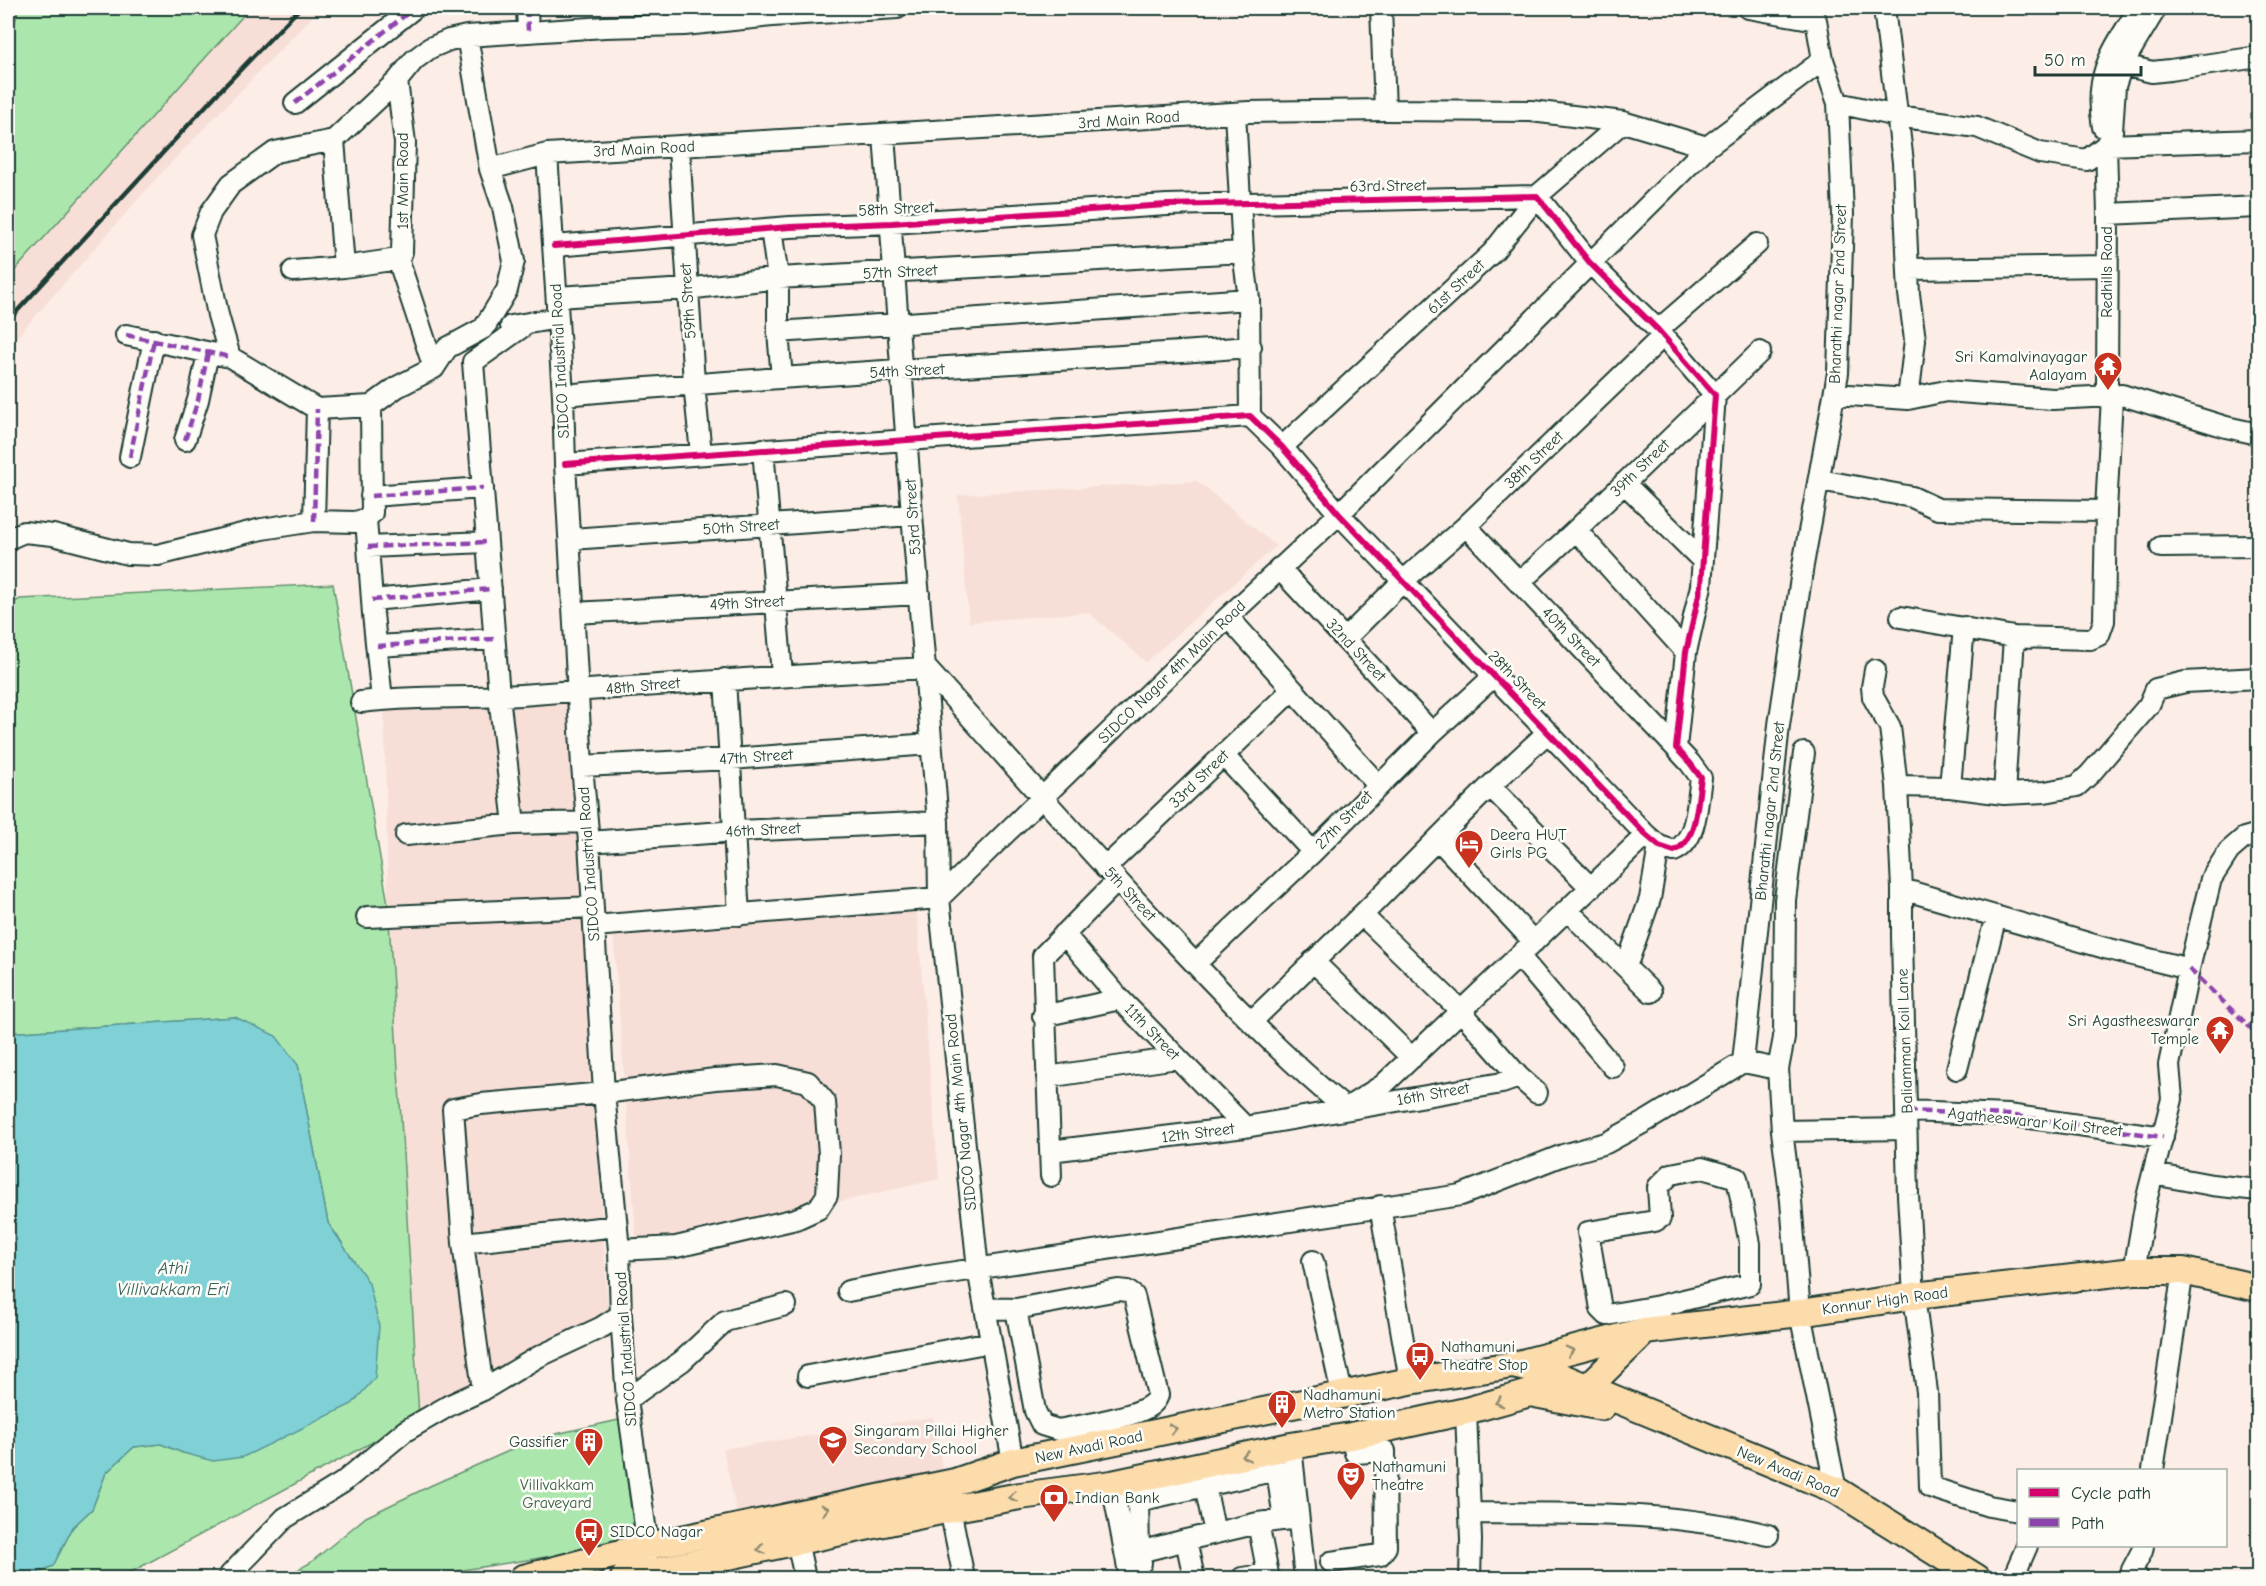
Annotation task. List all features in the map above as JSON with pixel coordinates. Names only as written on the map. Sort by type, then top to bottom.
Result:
[{"type":"main road","name":"Konnur High Road","points":[[1524,1376],[1655,1322],[1800,1313],[1914,1296],[2134,1271],[2183,1271],[2259,1288]]},
{"type":"main road","points":[[1585,1395],[1655,1322]]},
{"type":"main road","name":"New Avadi Road","points":[[634,1576],[950,1509],[1020,1496],[1112,1484],[1466,1411],[1524,1376]]},
{"type":"main road","name":"New Avadi Road","points":[[523,1578],[648,1546],[955,1482],[1103,1432],[1342,1395],[1410,1381],[1524,1376],[1585,1395],[1622,1400],[1836,1490],[1977,1578]]},
{"type":"main road","name":"New Avadi Road","points":[[1585,1395],[1599,1406],[1649,1430],[1833,1503],[1955,1578]]},
{"type":"street","points":[[295,103],[414,8]]},
{"type":"street","points":[[527,8],[528,31]]},
{"type":"street","points":[[230,357],[218,315],[202,235],[211,212],[231,184],[274,152],[334,140],[397,81],[414,60],[430,48],[467,36],[528,31],[628,17],[684,25],[723,15],[772,16],[897,8]]},
{"type":"street","points":[[1381,8],[1385,110]]},
{"type":"street","points":[[1755,8],[1814,14],[1823,60]]},
{"type":"street","points":[[1884,8],[1903,162],[1909,294],[1915,340],[1908,399]]},
{"type":"street","points":[[2109,137],[2104,128],[2100,109],[2100,87],[2106,64],[2139,8]]},
{"type":"street","name":"Redhills Road","points":[[2014,637],[2090,639],[2099,635],[2104,621],[2106,511],[2112,396],[2108,386],[2109,137],[2115,86],[2123,63],[2156,8]]},
{"type":"street","points":[[1838,103],[1897,116],[1977,127],[2040,153],[2086,160],[2109,137],[2122,119],[2132,67],[2167,8]]},
{"type":"street","points":[[467,36],[490,169],[503,207],[514,261],[507,290],[484,328]]},
{"type":"street","points":[[2132,67],[2152,72],[2259,57]]},
{"type":"street","name":"Bharathi nagar 2nd Street","points":[[1743,1062],[1779,725],[1803,565],[1838,373],[1843,214],[1838,103],[1823,60]]},
{"type":"street","name":"SIDCO Nagar 4th Main Road","points":[[1013,1462],[978,1269],[939,898],[1279,568],[1339,514],[1707,147],[1823,60]]},
{"type":"street","name":"1st Main Road","points":[[397,81],[405,143],[402,252],[398,259]]},
{"type":"street","name":"3rd Main Road","points":[[490,169],[547,154],[679,148],[1234,113],[1385,110],[1531,111],[1623,122],[1707,147]]},
{"type":"street","points":[[565,464],[1250,416],[1249,299],[1243,252],[1234,113]]},
{"type":"street","name":"61st Street","points":[[1282,447],[1493,252],[1537,196],[1623,122]]},
{"type":"street","name":"53rd Street","points":[[884,135],[912,515],[938,822],[939,898]]},
{"type":"street","points":[[2109,137],[2259,140]]},
{"type":"street","points":[[334,140],[344,267]]},
{"type":"street","name":"59th Street","points":[[679,148],[683,235],[701,454]]},
{"type":"street","name":"SIDCO Industrial Road","points":[[547,154],[563,395],[582,766],[594,916],[604,1093],[619,1250],[627,1400],[648,1546],[634,1576]]},
{"type":"street","points":[[1537,196],[1590,263],[1660,334],[1715,395],[1701,559],[1701,586],[1686,652],[1676,748]]},
{"type":"street","name":"63rd Street","points":[[1240,203],[1537,196]]},
{"type":"street","name":"58th Street","points":[[554,246],[683,235],[1167,204],[1240,203]]},
{"type":"street","points":[[2108,214],[2259,207]]},
{"type":"street","points":[[771,229],[778,278],[778,332],[782,378]]},
{"type":"street","name":"38th Street","points":[[1345,639],[1403,581],[1466,526],[1660,334],[1757,244]]},
{"type":"street","name":"57th Street","points":[[557,297],[687,289],[778,278],[1243,252]]},
{"type":"street","points":[[292,271],[344,267],[398,259],[434,368]]},
{"type":"street","points":[[1909,269],[2107,266]]},
{"type":"street","points":[[778,332],[1249,299]]},
{"type":"street","points":[[126,335],[230,357],[317,409],[371,406],[397,387],[434,368],[447,348],[484,328],[525,325],[558,318]]},
{"type":"street","points":[[514,824],[499,696],[473,362],[525,325]]},
{"type":"street","points":[[130,457],[154,340]]},
{"type":"street","name":"54th Street","points":[[563,395],[694,383],[1251,347]]},
{"type":"street","name":"39th Street","points":[[1519,583],[1760,352]]},
{"type":"street","points":[[185,440],[198,399],[208,353]]},
{"type":"street","points":[[1834,394],[1908,399],[1946,391],[2053,399],[2122,395],[2226,427],[2259,434]]},
{"type":"street","points":[[8,539],[24,532],[53,535],[128,554],[158,555],[262,529],[314,521],[356,522],[366,519],[372,513],[371,406]]},
{"type":"street","points":[[314,521],[317,409]]},
{"type":"street","name":"28th Street","points":[[1250,416],[1282,447],[1339,514],[1653,841]]},
{"type":"street","points":[[763,449],[782,675]]},
{"type":"street","points":[[1820,480],[1912,497],[1938,509],[2106,511]]},
{"type":"street","points":[[1624,483],[1701,559]]},
{"type":"street","points":[[371,496],[483,488]]},
{"type":"street","name":"50th Street","points":[[571,539],[912,515]]},
{"type":"street","points":[[366,519],[382,700]]},
{"type":"street","name":"40th Street","points":[[1466,526],[1690,763],[1701,778],[1690,838],[1681,848],[1674,851],[1653,841]]},
{"type":"street","points":[[1576,530],[1686,652]]},
{"type":"street","points":[[368,547],[487,542]]},
{"type":"street","points":[[2160,546],[2259,546]]},
{"type":"street","name":"32nd Street","points":[[1279,568],[1432,733]]},
{"type":"street","points":[[372,600],[491,589]]},
{"type":"street","name":"49th Street","points":[[574,613],[919,594]]},
{"type":"street","points":[[1228,617],[1378,785]]},
{"type":"street","points":[[1901,617],[2014,637],[2004,794]]},
{"type":"street","points":[[1950,787],[1964,627]]},
{"type":"street","points":[[377,646],[494,639]]},
{"type":"street","name":"48th Street","points":[[361,702],[499,696],[782,675],[926,668]]},
{"type":"street","name":"5th Street","points":[[926,668],[1195,964],[1315,1083],[1346,1109]]},
{"type":"street","name":"Baliamman Koil Lane","points":[[1875,670],[1873,697],[1890,727],[1897,786],[1902,889],[1908,1195],[1914,1296],[1927,1392],[1930,1487],[1989,1506],[2017,1511]]},
{"type":"street","name":"27th Street","points":[[1195,964],[1313,852],[1378,785],[1494,676]]},
{"type":"street","points":[[1897,786],[1950,787],[2004,794],[2045,792],[2077,786],[2149,705],[2156,689],[2185,682],[2259,678]]},
{"type":"street","points":[[725,679],[736,831],[739,915]]},
{"type":"street","name":"33rd Street","points":[[1051,1176],[1042,956],[1064,934],[1111,874],[1223,755],[1292,690]]},
{"type":"street","points":[[1252,1021],[1362,915],[1490,786],[1548,732]]},
{"type":"street","name":"47th Street","points":[[582,766],[731,759],[930,744]]},
{"type":"street","points":[[1804,753],[1785,900],[1784,1038],[1778,1069],[1800,1313],[1836,1490]]},
{"type":"street","points":[[1223,755],[1313,852]]},
{"type":"street","points":[[1490,786],[1591,888]]},
{"type":"street","points":[[406,835],[514,824],[587,822]]},
{"type":"street","name":"46th Street","points":[[589,842],[736,831],[938,822]]},
{"type":"street","points":[[2134,1271],[2152,1174],[2172,1099],[2169,1065],[2211,879],[2229,851],[2244,838],[2259,834]]},
{"type":"street","points":[[1438,839],[1534,942]]},
{"type":"street","points":[[1346,1109],[1383,1084],[1591,888],[1653,841]]},
{"type":"street","points":[[1626,967],[1650,899],[1653,841]]},
{"type":"street","points":[[1763,875],[1788,875]]},
{"type":"street","points":[[1902,889],[2105,948],[2189,969]]},
{"type":"street","points":[[367,917],[739,915],[939,898]]},
{"type":"street","points":[[1567,910],[1652,992]]},
{"type":"street","points":[[1362,915],[1461,1011],[1537,1094]]},
{"type":"street","points":[[1957,1069],[1996,916]]},
{"type":"street","name":"11th Street","points":[[1064,934],[1120,999],[1245,1127]]},
{"type":"street","points":[[1519,956],[1613,1066]]},
{"type":"street","points":[[1313,961],[1412,1058]]},
{"type":"street","points":[[1043,1016],[1120,999]]},
{"type":"street","points":[[1047,1077],[1177,1058]]},
{"type":"street","points":[[848,1291],[923,1276],[1461,1195],[1563,1155],[1606,1143],[1743,1062],[1778,1069]]},
{"type":"street","points":[[483,1390],[463,1243],[453,1109],[715,1079],[777,1075],[808,1082],[825,1102],[829,1164],[827,1195],[818,1209],[796,1219],[676,1247],[619,1250]]},
{"type":"street","name":"16th Street","points":[[1346,1109],[1502,1083],[1519,1077]]},
{"type":"street","name":"12th Street","points":[[1050,1151],[1245,1127],[1346,1109]]},
{"type":"street","name":"Agatheeswarar Koil Street","points":[[1782,1131],[1907,1120],[2008,1115],[2163,1137]]},
{"type":"street","points":[[1702,1168],[1737,1178],[1750,1244],[1750,1284],[1655,1322],[1607,1315],[1601,1309],[1588,1232],[1655,1221],[1660,1218],[1658,1187],[1671,1174],[1702,1168]]},
{"type":"street","points":[[2152,1174],[2212,1185],[2259,1190]]},
{"type":"street","points":[[1380,1206],[1410,1381]]},
{"type":"street","points":[[463,1243],[617,1226]]},
{"type":"street","points":[[1313,1261],[1342,1395]]},
{"type":"street","points":[[2153,1469],[2183,1271]]},
{"type":"street","points":[[985,1308],[1016,1309],[1118,1290],[1127,1291],[1134,1296],[1158,1395],[1156,1402],[1103,1432],[1058,1430],[1042,1425],[1035,1411],[1016,1309]]},
{"type":"street","points":[[627,1400],[682,1361],[725,1321],[786,1305]]},
{"type":"street","points":[[229,1577],[285,1518],[342,1484],[405,1431],[450,1405],[483,1390],[538,1357],[602,1327],[621,1315]]},
{"type":"street","points":[[808,1376],[991,1342]]},
{"type":"street","points":[[1466,1411],[1470,1578]]},
{"type":"street","points":[[1331,1562],[1380,1555],[1386,1547],[1385,1451],[1355,1453],[1351,1436]]},
{"type":"street","points":[[1291,1446],[1292,1519]]},
{"type":"street","points":[[1142,1578],[1138,1501],[1277,1470],[1292,1519],[1305,1578]]},
{"type":"street","points":[[1112,1484],[1130,1578]]},
{"type":"street","points":[[1205,1486],[1215,1533]]},
{"type":"street","points":[[950,1509],[964,1578]]},
{"type":"street","points":[[1470,1513],[1645,1516],[1724,1525],[1768,1535]]},
{"type":"street","points":[[1139,1552],[1258,1523],[1292,1519]]},
{"type":"street","points":[[1242,1578],[1269,1576],[1258,1523]]},
{"type":"street","points":[[1186,1540],[1194,1578]]},
{"type":"street","points":[[797,1541],[805,1578]]},
{"type":"street","points":[[2013,1578],[2026,1547]]},
{"type":"street","points":[[2138,1578],[2132,1570],[2143,1547]]},
{"type":"shaded area","points":[[8,8],[321,8],[163,171],[8,347]]},
{"type":"shaded area","points":[[1197,481],[1276,546],[1146,662],[1088,612],[969,622],[958,495]]},
{"type":"shaded area","points":[[567,687],[608,1310],[419,1417],[388,904],[384,701]]},
{"type":"shaded area","points":[[916,905],[939,1179],[637,1248],[613,930]]},
{"type":"shaded area","name":"Singaram Pillai Higher Secondary School","points":[[933,1417],[944,1480],[738,1518],[723,1449]]},
{"type":"green space","points":[[18,8],[250,8],[8,278],[8,55]]},
{"type":"green space","points":[[333,584],[388,904],[419,1417],[120,1578],[26,1578],[53,1566],[73,1527],[92,1509],[106,1473],[134,1447],[161,1444],[183,1453],[343,1244],[328,1223],[298,1065],[235,1017],[8,1033],[8,606],[20,599]]},
{"type":"green space","name":"Villivakkam Graveyard","points":[[619,1420],[635,1538],[559,1555],[456,1571],[431,1578],[283,1578],[310,1563],[366,1517],[432,1485],[538,1438]]},
{"type":"water","name":"Athi Villivakkam Eri","points":[[235,1017],[276,1036],[298,1065],[328,1223],[369,1283],[379,1326],[375,1378],[352,1404],[243,1457],[213,1461],[161,1444],[134,1447],[106,1473],[92,1509],[73,1527],[53,1566],[26,1578],[8,1578],[8,1033]]},
{"type":"railway","points":[[8,321],[215,96],[300,8]]},
{"type":"marked path","points":[[295,103],[414,8]]},
{"type":"marked path","points":[[527,8],[528,31]]},
{"type":"marked path","points":[[126,335],[230,357]]},
{"type":"marked path","points":[[130,457],[154,340]]},
{"type":"marked path","points":[[185,440],[198,400],[208,353]]},
{"type":"marked path","points":[[314,521],[317,409]]},
{"type":"marked path","points":[[371,496],[483,488]]},
{"type":"marked path","points":[[368,547],[487,542]]},
{"type":"marked path","points":[[372,600],[491,589]]},
{"type":"marked path","points":[[377,646],[494,639]]},
{"type":"marked path","points":[[2189,969],[2258,1035]]},
{"type":"marked path","points":[[1907,1111],[2008,1115],[2163,1137]]},
{"type":"cycle path","points":[[554,246],[790,227],[892,223],[1167,205],[1537,196],[1590,263],[1658,330],[1715,395],[1701,586],[1686,652],[1676,748],[1701,778],[1692,830],[1688,839],[1674,851],[1659,846],[1646,835],[1339,514],[1282,447],[1250,416],[565,464]]},
{"type":"place","name":"Sri Kamalvinayagar Aalayam","points":[[2108,392]]},
{"type":"place","name":"Deera HUT Girls PG","points":[[1469,870]]},
{"type":"place","name":"Sri Agastheeswarar Temple","points":[[2220,1056]]},
{"type":"place","name":"Nathamuni Theatre Stop","points":[[1420,1382]]},
{"type":"place","name":"Nadhamuni Metro Station","points":[[1282,1430]]},
{"type":"place","name":"Singaram Pillai Higher Secondary School","points":[[833,1466]]},
{"type":"place","name":"Gassifier","points":[[589,1468]]},
{"type":"place","name":"Nathamuni Theatre","points":[[1351,1502]]},
{"type":"place","name":"Indian Bank","points":[[1054,1524]]},
{"type":"place","name":"SIDCO Nagar","points":[[589,1558]]}]
